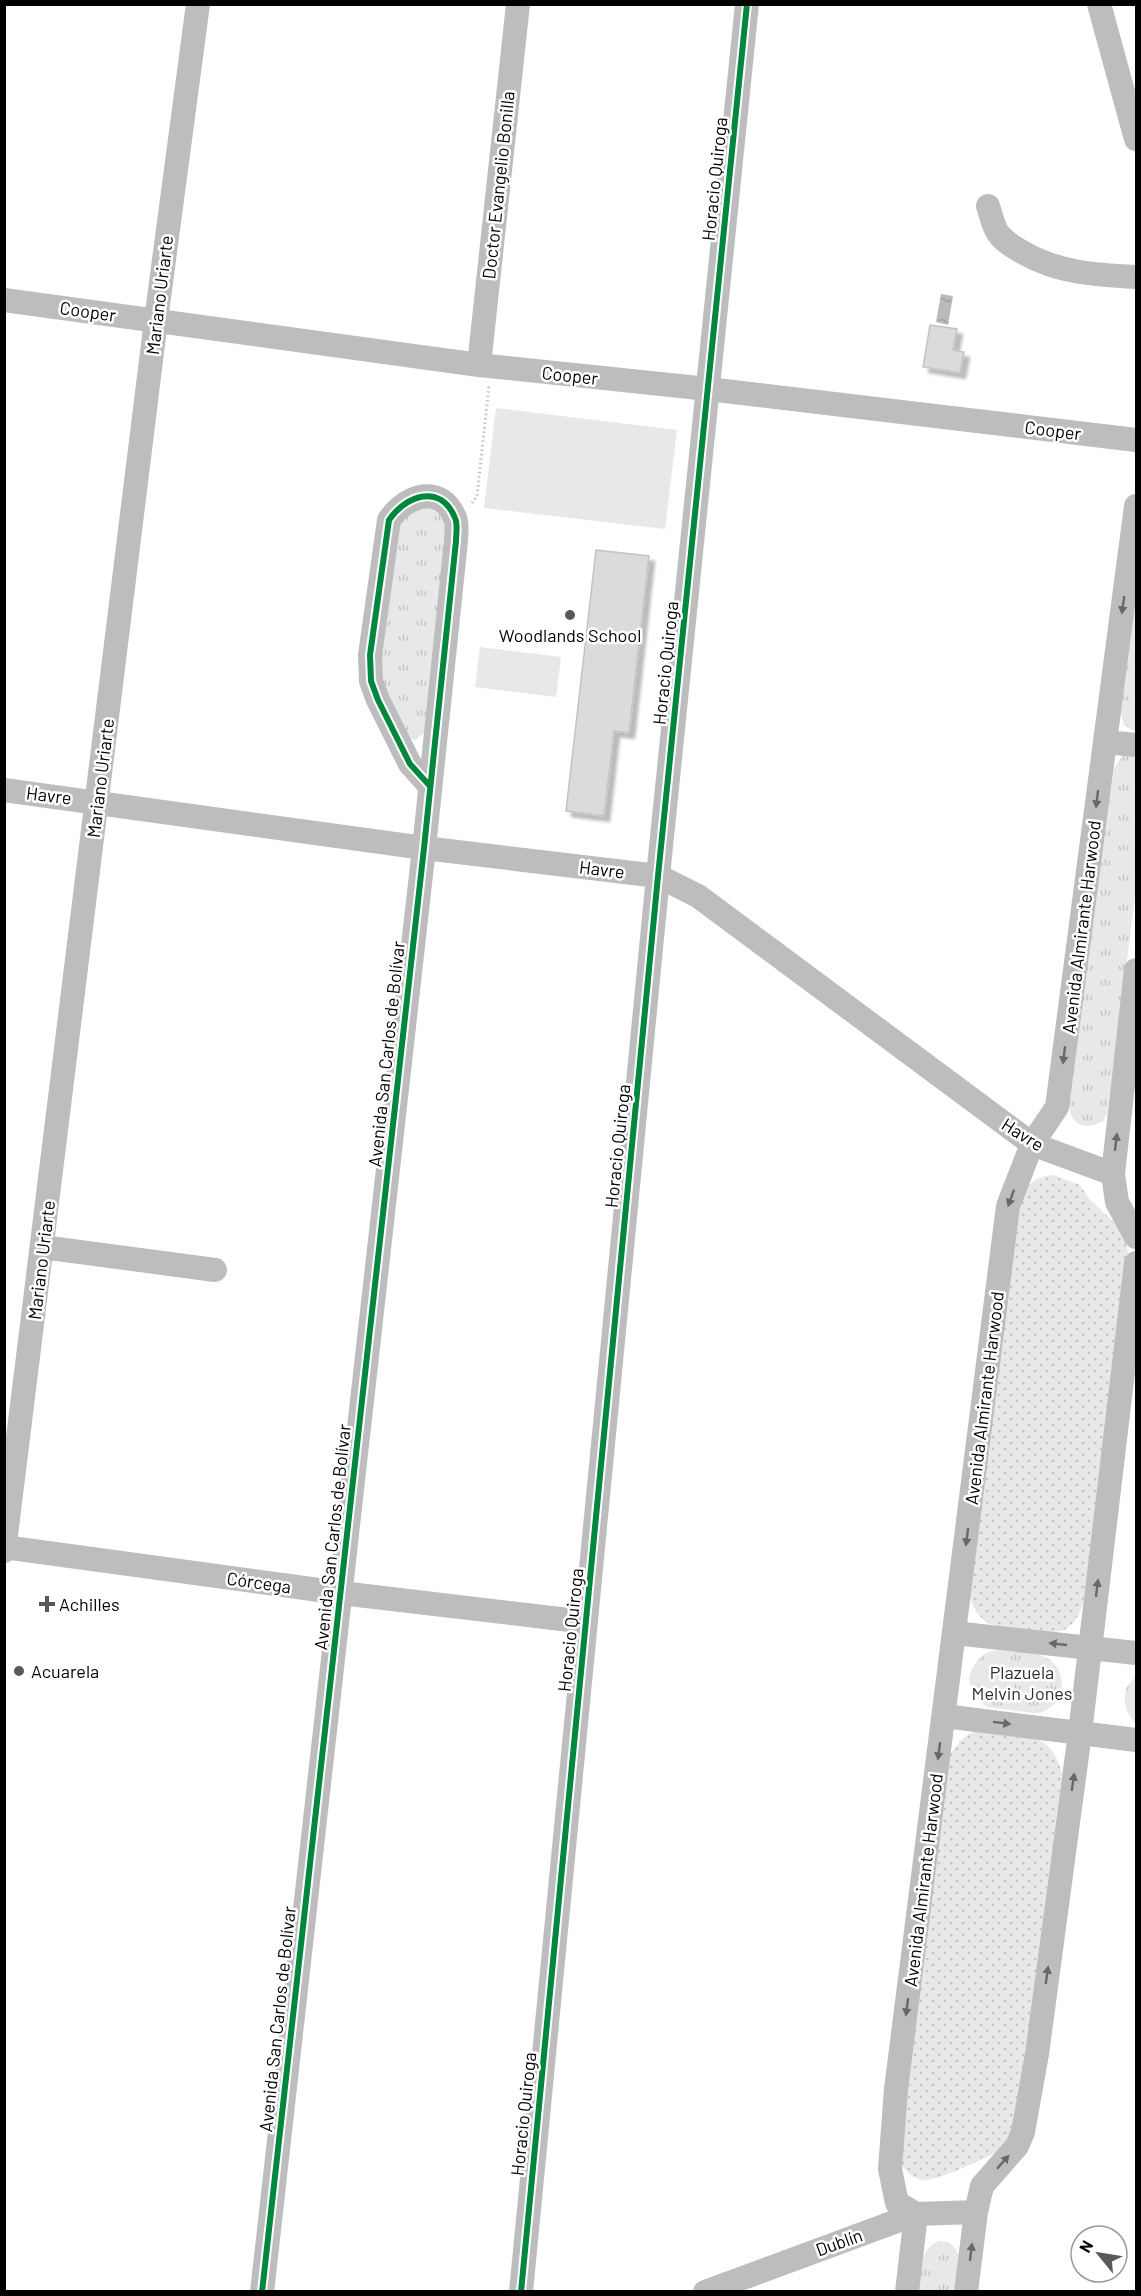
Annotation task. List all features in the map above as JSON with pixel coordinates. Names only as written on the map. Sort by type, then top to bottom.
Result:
[{"type":"street","name":"Mariano Uriarte","points":[[5,1549],[156,320],[198,4]]},
{"type":"street","name":"Doctor Evangelio Bonilla","points":[[485,366],[518,4]]},
{"type":"street","name":"Horacio Quiroga","points":[[521,2292],[658,876],[747,4]]},
{"type":"street","points":[[1100,4],[1137,139]]},
{"type":"street","points":[[988,206],[998,233],[1012,246],[1038,261],[1065,270],[1137,277]]},
{"type":"street","name":"Cooper","points":[[4,300],[485,366],[708,389],[1137,440]]},
{"type":"street","name":"Avenida San Carlos de Bolívar","points":[[262,2292],[424,848],[456,520],[448,506],[435,498],[422,496],[410,499],[397,508],[389,520],[370,655],[371,681],[378,700],[410,764],[429,785]]},
{"type":"street","name":"Avenida Almirante Harwood","points":[[916,2214],[897,2203],[890,2169],[896,2089],[1008,1206],[1032,1144],[1057,1107],[1137,506]]},
{"type":"street","points":[[1105,742],[1137,745]]},
{"type":"street","name":"Havre","points":[[4,790],[98,801],[424,848],[658,876],[698,896],[1032,1144],[1113,1174]]},
{"type":"street","points":[[1137,970],[1113,1174],[1117,1202],[1137,1237]]},
{"type":"street","points":[[42,1247],[215,1270]]},
{"type":"street","points":[[966,2292],[976,2212],[982,2186],[1017,2146],[1023,2132],[1038,2043],[1080,1733],[1137,1263]]},
{"type":"street","name":"Córcega","points":[[5,1549],[586,1622]]},
{"type":"street","points":[[954,1633],[1137,1653]]},
{"type":"street","points":[[944,1716],[1137,1740]]},
{"type":"street","name":"Dublín","points":[[705,2292],[916,2214],[976,2212]]},
{"type":"street","points":[[907,2292],[916,2214]]},
{"type":"path","points":[[477,496],[485,366]]},
{"type":"green space","points":[[496,408],[677,430],[665,529],[484,508]]},
{"type":"green space","points":[[428,502],[448,521],[425,732],[416,740],[409,739],[378,677],[397,512]]},
{"type":"green space","points":[[1136,594],[1136,732],[1124,725],[1121,713]]},
{"type":"green space","points":[[480,647],[561,657],[556,697],[475,687]]},
{"type":"green space","points":[[1136,754],[1136,890],[1107,1114],[1103,1121],[1089,1126],[1078,1123],[1074,1119],[1069,1108],[1069,1100],[1114,769],[1122,756]]},
{"type":"green space","points":[[1053,1175],[1080,1185],[1089,1199],[1116,1224],[1128,1252],[1083,1602],[1076,1619],[1066,1629],[1038,1632],[1000,1627],[985,1621],[975,1609],[969,1594],[1015,1220],[1030,1184]]},
{"type":"green space","name":"Plazuela Melvin Jones","points":[[995,1650],[1038,1654],[1050,1660],[1057,1667],[1062,1684],[1060,1693],[1051,1707],[1043,1712],[1033,1713],[987,1707],[979,1701],[972,1690],[969,1676],[979,1659]]},
{"type":"green space","points":[[1136,1677],[1136,1724],[1128,1713],[1125,1694]]},
{"type":"green space","points":[[978,1730],[1019,1734],[1041,1741],[1050,1748],[1057,1759],[1062,1774],[1017,2116],[1005,2148],[953,2172],[932,2179],[920,2180],[908,2173],[899,2157],[950,1754],[969,1734]]},
{"type":"green space","points":[[940,2241],[948,2242],[954,2247],[959,2258],[956,2291],[918,2292],[924,2255],[933,2244]]},
{"type":"water","points":[[941,294],[953,296],[948,325],[936,322]]},
{"type":"building","points":[[930,325],[957,329],[953,350],[964,352],[960,373],[923,367]]},
{"type":"building","points":[[596,550],[649,556],[629,733],[614,731],[604,816],[566,811]]},
{"type":"cycle path","points":[[521,2292],[658,876],[747,4]]},
{"type":"cycle path","points":[[262,2292],[424,848],[456,541],[456,520],[449,507],[441,500],[423,496],[405,504],[389,520],[370,655],[371,681],[378,700],[410,764],[429,785]]},
{"type":"place","name":"Woodlands School","points":[[570,615]]},
{"type":"place","name":"Achilles","points":[[47,1604]]},
{"type":"place","name":"Acuarela","points":[[19,1671]]}]
